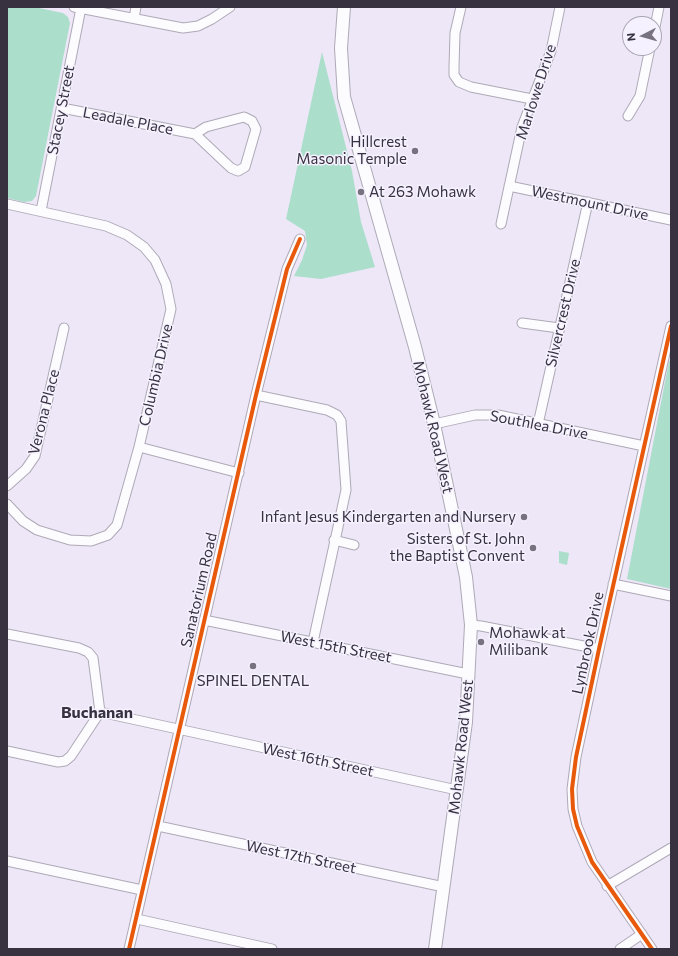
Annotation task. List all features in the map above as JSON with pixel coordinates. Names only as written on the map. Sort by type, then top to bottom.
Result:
[{"type":"main road","name":"Mohawk Road West","points":[[344,7],[340,48],[344,97],[415,347],[434,424],[466,577],[471,626],[466,722],[435,949]]},
{"type":"street","points":[[134,18],[136,7]]},
{"type":"street","points":[[78,8],[183,28],[198,26],[230,7]]},
{"type":"street","points":[[461,7],[455,33],[454,67],[454,75],[459,82],[471,87],[532,99]]},
{"type":"street","name":"Marlowe Drive","points":[[501,224],[522,127],[551,51],[560,7]]},
{"type":"street","name":"Stacey Street","points":[[41,211],[62,108],[78,8]]},
{"type":"street","points":[[628,116],[640,96],[648,56]]},
{"type":"street","name":"Leadale Place","points":[[62,108],[195,134],[231,168],[238,171],[245,166],[256,129],[252,121],[244,117],[206,127],[195,134]]},
{"type":"street","name":"Westmount Drive","points":[[509,186],[671,220]]},
{"type":"street","name":"Silvercrest Drive","points":[[538,424],[588,202]]},
{"type":"street","name":"Columbia Drive","points":[[7,204],[106,226],[127,235],[144,247],[155,260],[166,284],[171,309],[139,447],[117,525],[108,535],[91,541],[70,540],[37,530],[23,521],[7,504]]},
{"type":"street","name":"Sanatorium Road","points":[[130,949],[142,890],[158,826],[256,395],[287,269],[300,239]]},
{"type":"street","points":[[522,323],[559,328]]},
{"type":"street","name":"Lynbrook Drive","points":[[652,949],[607,886],[592,862],[577,826],[573,809],[572,789],[576,757],[598,649],[671,326]]},
{"type":"street","name":"Verona Place","points":[[7,486],[26,469],[35,456],[64,328]]},
{"type":"street","points":[[256,395],[327,410],[337,415],[341,420],[346,490],[313,642]]},
{"type":"street","name":"Southlea Drive","points":[[434,424],[486,414],[644,446]]},
{"type":"street","points":[[139,447],[239,473]]},
{"type":"street","points":[[334,540],[354,545]]},
{"type":"street","points":[[613,584],[671,596]]},
{"type":"street","name":"West 15th Street","points":[[204,620],[468,674]]},
{"type":"street","points":[[471,626],[482,626],[598,649]]},
{"type":"street","points":[[7,634],[79,648],[88,652],[93,658],[100,712],[71,756],[65,761],[58,762],[7,751]]},
{"type":"street","name":"West 16th Street","points":[[100,712],[457,790]]},
{"type":"street","name":"West 17th Street","points":[[158,826],[444,887]]},
{"type":"street","points":[[607,886],[671,848]]},
{"type":"street","points":[[7,861],[142,890]]},
{"type":"street","points":[[137,918],[272,949]]},
{"type":"street","points":[[620,949],[642,934]]},
{"type":"green space","points":[[7,7],[34,7],[63,13],[68,17],[70,23],[36,196],[32,201],[24,202],[7,198]]},
{"type":"green space","points":[[322,52],[352,171],[361,222],[375,267],[321,279],[294,276],[307,245],[305,231],[286,219]]},
{"type":"green space","points":[[669,361],[671,361],[671,589],[627,579]]},
{"type":"green space","points":[[559,551],[569,553],[567,565],[559,563]]},
{"type":"cycle path","points":[[129,949],[256,395],[287,269],[300,239]]},
{"type":"cycle path","points":[[652,949],[592,862],[577,826],[573,809],[572,789],[576,757],[599,649],[671,326]]},
{"type":"place","name":"Hillcrest Masonic Temple","points":[[415,151]]},
{"type":"place","name":"At 263 Mohawk","points":[[361,192]]},
{"type":"place","name":"Infant Jesus Kindergarten and Nursery","points":[[524,517]]},
{"type":"place","name":"Sisters of St. John the Baptist Convent","points":[[533,548]]},
{"type":"place","name":"Mohawk at Milibank","points":[[481,642]]},
{"type":"place","name":"SPINEL DENTAL","points":[[253,666]]},
{"type":"district","name":"Buchanan","points":[[97,713]]}]
